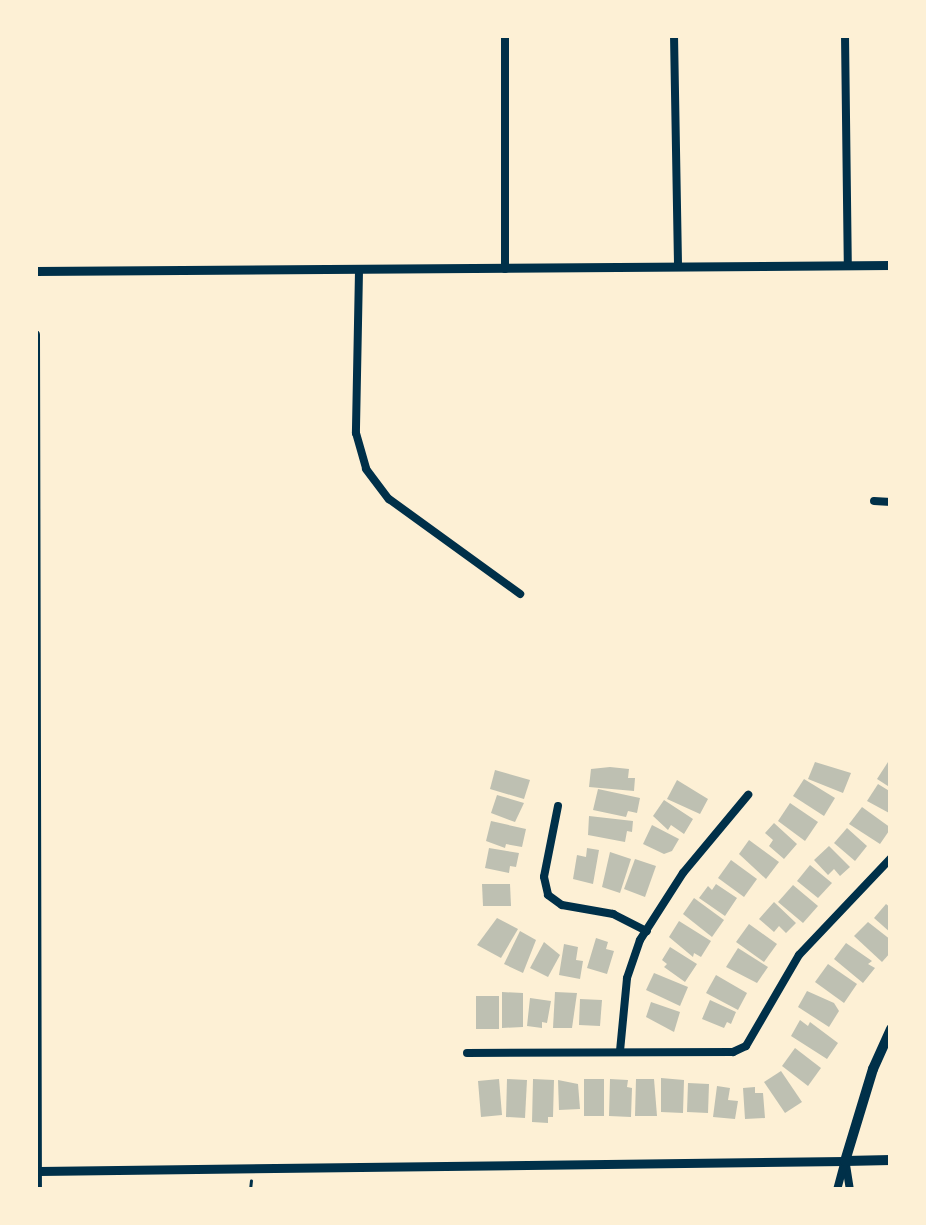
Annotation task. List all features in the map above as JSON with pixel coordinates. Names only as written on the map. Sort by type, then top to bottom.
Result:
[{"type":"main road","points":[[891,1029],[873,1069],[845,1160],[891,1160]]},
{"type":"street","points":[[504,35],[506,269]]},
{"type":"street","points":[[674,35],[678,267]]},
{"type":"street","points":[[845,35],[848,265]]},
{"type":"street","points":[[35,271],[891,264]]},
{"type":"street","points":[[359,271],[356,434],[366,469],[389,499],[520,594]]},
{"type":"street","points":[[35,334],[37,1190]]},
{"type":"street","points":[[874,502],[891,502]]},
{"type":"street","points":[[620,1051],[626,978],[647,931],[683,872],[748,795]]},
{"type":"street","points":[[558,806],[544,877],[548,895],[562,906],[613,914],[647,931]]},
{"type":"street","points":[[467,1053],[733,1052],[746,1046],[798,954],[891,858]]},
{"type":"street","points":[[883,868],[891,876]]},
{"type":"street","points":[[37,1171],[845,1160]]},
{"type":"street","points":[[837,1190],[845,1160]]},
{"type":"street","points":[[845,1160],[850,1190]]},
{"type":"building","points":[[815,762],[851,773],[843,793],[808,779]]},
{"type":"building","points":[[891,763],[891,788],[877,779]]},
{"type":"building","points":[[591,769],[629,769],[628,778],[635,778],[634,791],[589,787]]},
{"type":"building","points":[[495,770],[530,780],[524,799],[490,789]]},
{"type":"building","points":[[804,779],[835,798],[824,816],[793,796]]},
{"type":"building","points":[[677,780],[708,799],[700,814],[667,799]]},
{"type":"building","points":[[878,784],[891,792],[891,814],[867,801]]},
{"type":"building","points":[[598,789],[640,798],[637,813],[628,811],[626,817],[593,810]]},
{"type":"building","points":[[497,795],[524,803],[515,822],[491,813]]},
{"type":"building","points":[[664,800],[693,819],[684,834],[671,825],[668,830],[653,816]]},
{"type":"building","points":[[790,803],[818,822],[805,841],[778,821]]},
{"type":"building","points":[[862,807],[891,828],[880,844],[849,824]]},
{"type":"building","points":[[589,816],[633,821],[632,832],[627,831],[625,842],[588,835]]},
{"type":"building","points":[[491,821],[526,829],[522,847],[506,844],[505,848],[486,841]]},
{"type":"building","points":[[774,823],[797,844],[784,859],[769,846],[773,840],[765,833]]},
{"type":"building","points":[[652,825],[679,839],[672,851],[664,854],[643,844]]},
{"type":"building","points":[[847,828],[867,846],[855,861],[834,843]]},
{"type":"building","points":[[749,840],[779,862],[766,879],[739,854]]},
{"type":"building","points":[[829,846],[850,867],[840,876],[834,869],[828,875],[814,860]]},
{"type":"building","points":[[489,848],[519,853],[516,867],[510,866],[509,873],[485,868]]},
{"type":"building","points":[[587,848],[599,850],[593,884],[573,879],[577,855],[586,857]]},
{"type":"building","points":[[610,852],[631,859],[620,893],[602,887]]},
{"type":"building","points":[[635,859],[656,866],[645,897],[624,889]]},
{"type":"building","points":[[731,860],[757,879],[744,897],[718,878]]},
{"type":"building","points":[[810,865],[832,883],[818,898],[797,881]]},
{"type":"building","points":[[482,884],[510,884],[511,906],[483,906]]},
{"type":"building","points":[[716,884],[737,898],[725,916],[699,898],[708,886],[712,890]]},
{"type":"building","points":[[793,885],[818,906],[803,923],[778,902]]},
{"type":"building","points":[[694,898],[724,920],[712,937],[683,914]]},
{"type":"building","points":[[774,902],[796,923],[786,933],[779,926],[774,932],[759,919]]},
{"type":"building","points":[[886,904],[891,908],[891,933],[874,918]]},
{"type":"building","points":[[497,918],[518,929],[501,958],[477,945]]},
{"type":"building","points":[[679,921],[711,941],[701,957],[694,953],[693,957],[669,937]]},
{"type":"building","points":[[868,922],[891,940],[891,952],[882,962],[854,936]]},
{"type":"building","points":[[749,924],[777,944],[764,962],[736,942]]},
{"type":"building","points":[[520,931],[536,940],[523,973],[504,964]]},
{"type":"building","points":[[596,938],[608,942],[606,949],[614,951],[607,974],[587,968]]},
{"type":"building","points":[[544,942],[560,955],[548,977],[530,968]]},
{"type":"building","points":[[846,943],[872,961],[868,964],[875,968],[863,983],[834,959]]},
{"type":"building","points":[[564,944],[578,947],[576,960],[583,961],[580,979],[559,975]]},
{"type":"building","points":[[670,947],[697,964],[685,982],[664,967],[667,964],[662,960]]},
{"type":"building","points":[[738,948],[768,967],[757,983],[726,967]]},
{"type":"building","points":[[828,964],[857,984],[844,1003],[815,982]]},
{"type":"building","points":[[654,973],[688,987],[680,1006],[646,990]]},
{"type":"building","points":[[716,975],[747,993],[738,1010],[706,993]]},
{"type":"building","points":[[807,991],[834,1003],[839,1011],[829,1027],[798,1007]]},
{"type":"building","points":[[502,992],[523,993],[523,1027],[502,1028]]},
{"type":"building","points":[[555,992],[577,993],[572,1028],[553,1028]]},
{"type":"building","points":[[476,996],[499,996],[499,1029],[476,1029]]},
{"type":"building","points":[[530,998],[551,1001],[547,1023],[542,1022],[542,1028],[527,1026]]},
{"type":"building","points":[[580,999],[602,1000],[600,1026],[579,1025]]},
{"type":"building","points":[[710,1000],[736,1012],[731,1024],[727,1022],[724,1028],[702,1019]]},
{"type":"building","points":[[651,1002],[680,1012],[674,1032],[646,1017]]},
{"type":"building","points":[[800,1020],[808,1026],[810,1022],[838,1043],[827,1059],[791,1036]]},
{"type":"building","points":[[795,1048],[821,1068],[808,1086],[782,1066]]},
{"type":"building","points":[[781,1071],[802,1102],[785,1113],[764,1082]]},
{"type":"building","points":[[661,1078],[684,1080],[683,1113],[661,1112]]},
{"type":"building","points":[[499,1079],[502,1115],[481,1117],[478,1081]]},
{"type":"building","points":[[507,1079],[527,1080],[525,1118],[506,1117]]},
{"type":"building","points":[[533,1079],[554,1080],[553,1117],[548,1117],[548,1123],[532,1122]]},
{"type":"building","points":[[584,1079],[604,1079],[604,1116],[584,1116]]},
{"type":"building","points":[[610,1079],[628,1080],[627,1087],[632,1088],[631,1117],[609,1116]]},
{"type":"building","points":[[636,1079],[654,1079],[657,1116],[635,1116]]},
{"type":"building","points":[[558,1080],[578,1084],[580,1109],[559,1110]]},
{"type":"building","points":[[688,1083],[709,1084],[708,1113],[687,1112]]},
{"type":"building","points":[[717,1086],[730,1088],[728,1100],[738,1101],[735,1119],[713,1117]]},
{"type":"building","points":[[755,1087],[755,1093],[763,1093],[765,1118],[745,1119],[743,1088]]}]
